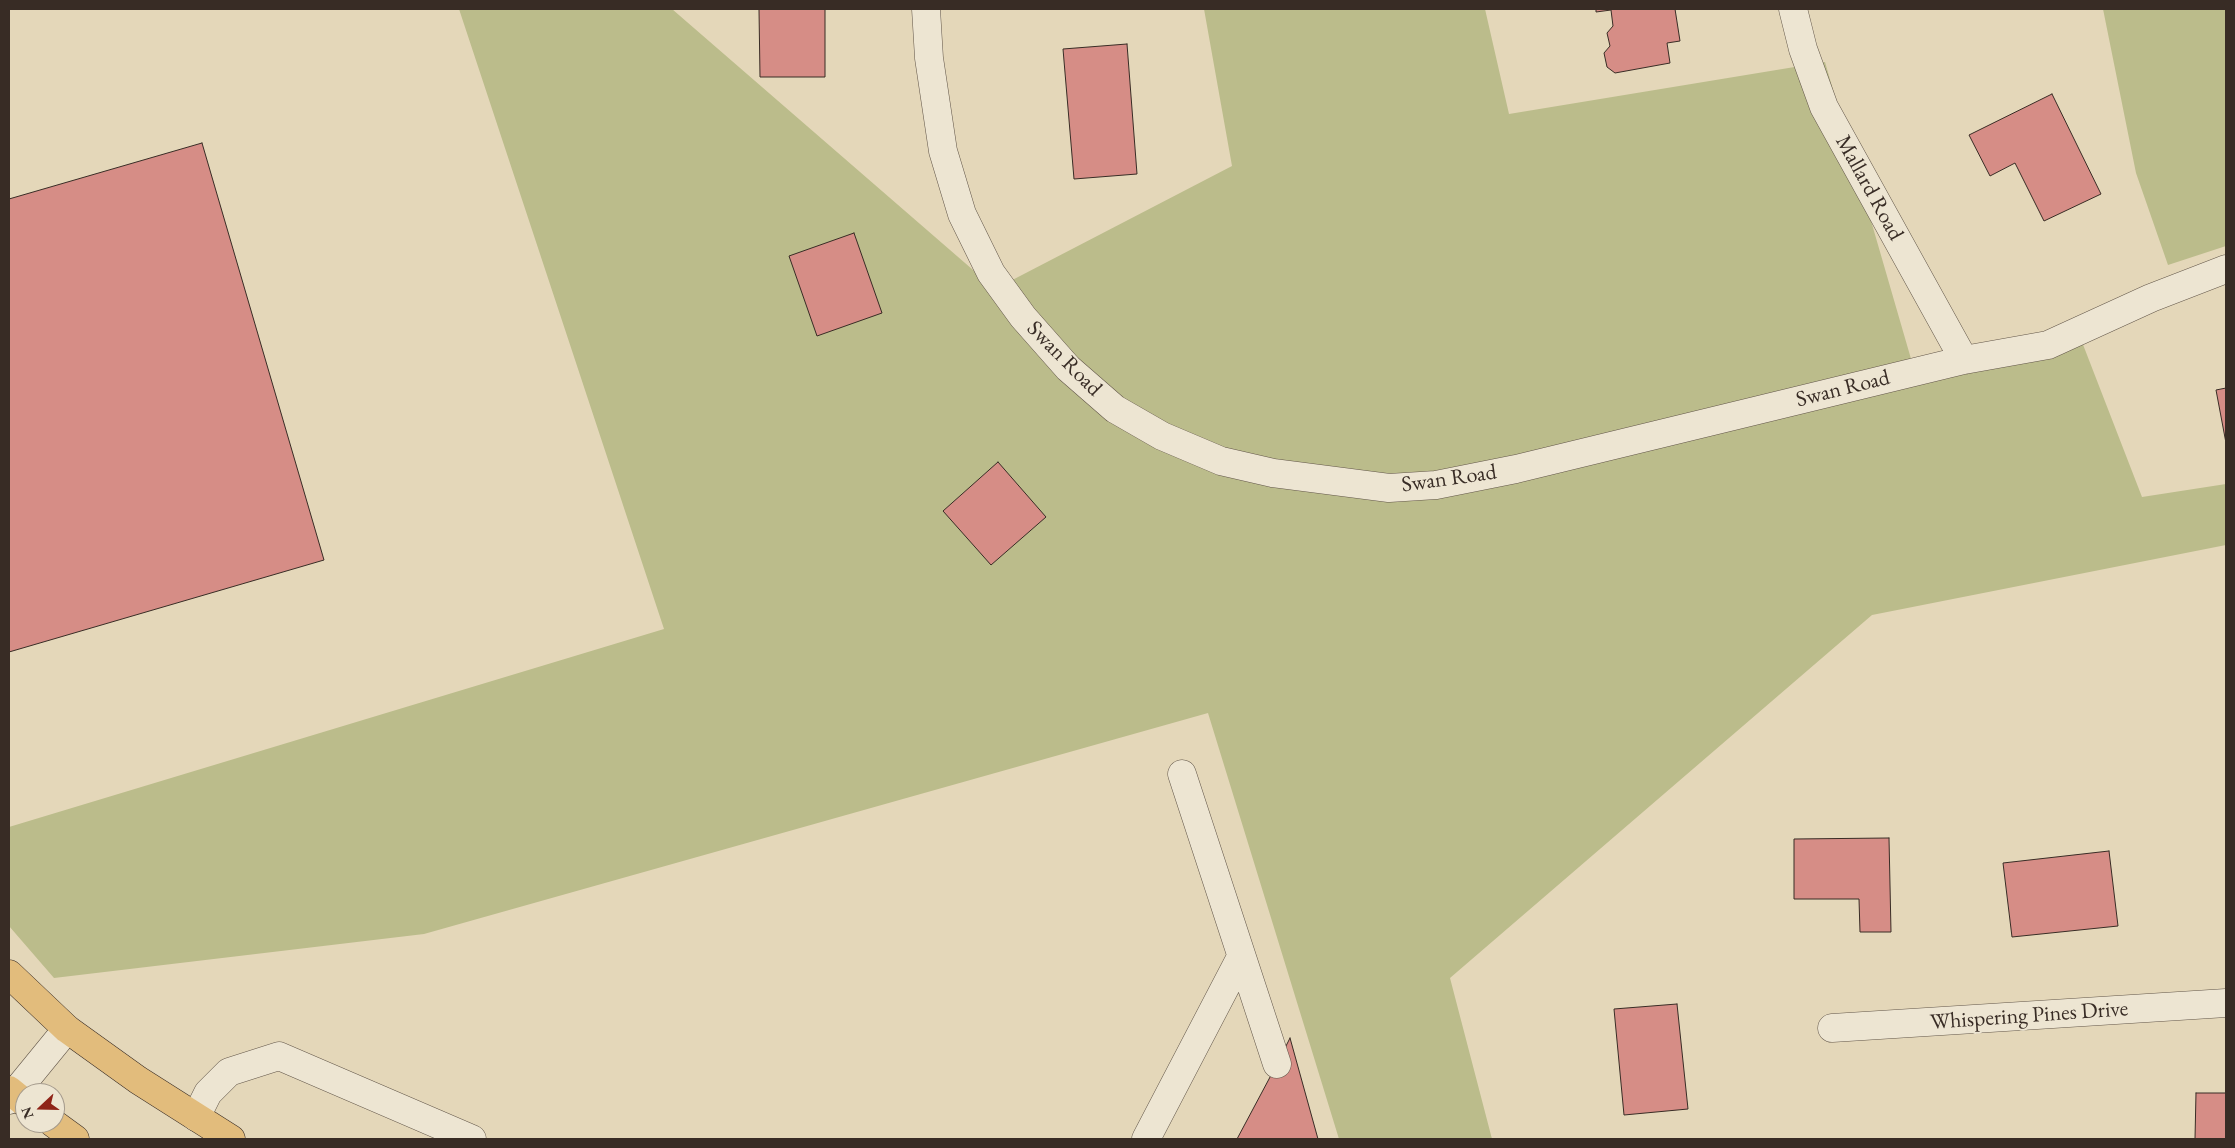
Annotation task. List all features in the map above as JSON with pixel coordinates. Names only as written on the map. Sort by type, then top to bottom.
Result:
[{"type":"main road","points":[[9,974],[68,1029],[138,1080],[232,1139]]},
{"type":"street","name":"Swan Road","points":[[926,9],[929,58],[943,151],[962,214],[991,273],[1023,318],[1068,368],[1115,409],[1162,436],[1221,461],[1273,473],[1389,488],[1436,485],[1516,469],[1964,360],[2048,345],[2151,298],[2226,269]]},
{"type":"street","name":"Mallard Road","points":[[1793,9],[1803,48],[1824,107],[1964,360]]},
{"type":"street","points":[[1182,774],[1277,1064]]},
{"type":"street","points":[[1146,1139],[1241,958]]},
{"type":"street","name":"Whispering Pines Drive","points":[[1832,1028],[2226,1003]]},
{"type":"street","points":[[14,1097],[68,1029]]},
{"type":"street","points":[[196,1117],[208,1093],[229,1072],[279,1056],[472,1139]]},
{"type":"green space","points":[[459,9],[672,9],[995,289],[1232,166],[1204,9],[1485,9],[1509,114],[1825,62],[1918,383],[2082,342],[2142,497],[2226,484],[2226,545],[1872,615],[1450,978],[1492,1139],[1339,1139],[1208,713],[424,934],[54,978],[9,926],[9,827],[664,629]]},
{"type":"green space","points":[[2103,9],[2226,9],[2226,246],[2168,265],[2136,173]]},
{"type":"building","points":[[759,9],[825,9],[825,77],[760,77]]},
{"type":"building","points":[[1596,9],[1675,9],[1680,41],[1667,43],[1670,63],[1615,73],[1607,67],[1604,53],[1610,46],[1607,33],[1613,26],[1611,10],[1596,12]]},
{"type":"building","points":[[1127,44],[1137,174],[1074,179],[1063,49]]},
{"type":"building","points":[[2052,94],[2101,194],[2044,221],[2015,163],[1990,176],[1969,135]]},
{"type":"building","points":[[202,143],[324,560],[9,652],[9,199]]},
{"type":"building","points":[[854,233],[882,313],[817,336],[789,256]]},
{"type":"building","points":[[2226,388],[2226,443],[2216,390]]},
{"type":"building","points":[[998,462],[1046,517],[991,565],[943,511]]},
{"type":"building","points":[[1889,838],[1891,932],[1860,932],[1859,899],[1794,899],[1794,839]]},
{"type":"building","points":[[2109,851],[2118,926],[2012,937],[2003,863]]},
{"type":"building","points":[[1677,1004],[1688,1109],[1624,1115],[1614,1009]]},
{"type":"building","points":[[1290,1038],[1318,1139],[1237,1139],[1277,1064]]},
{"type":"building","points":[[2196,1093],[2226,1093],[2226,1139],[2195,1139]]}]
